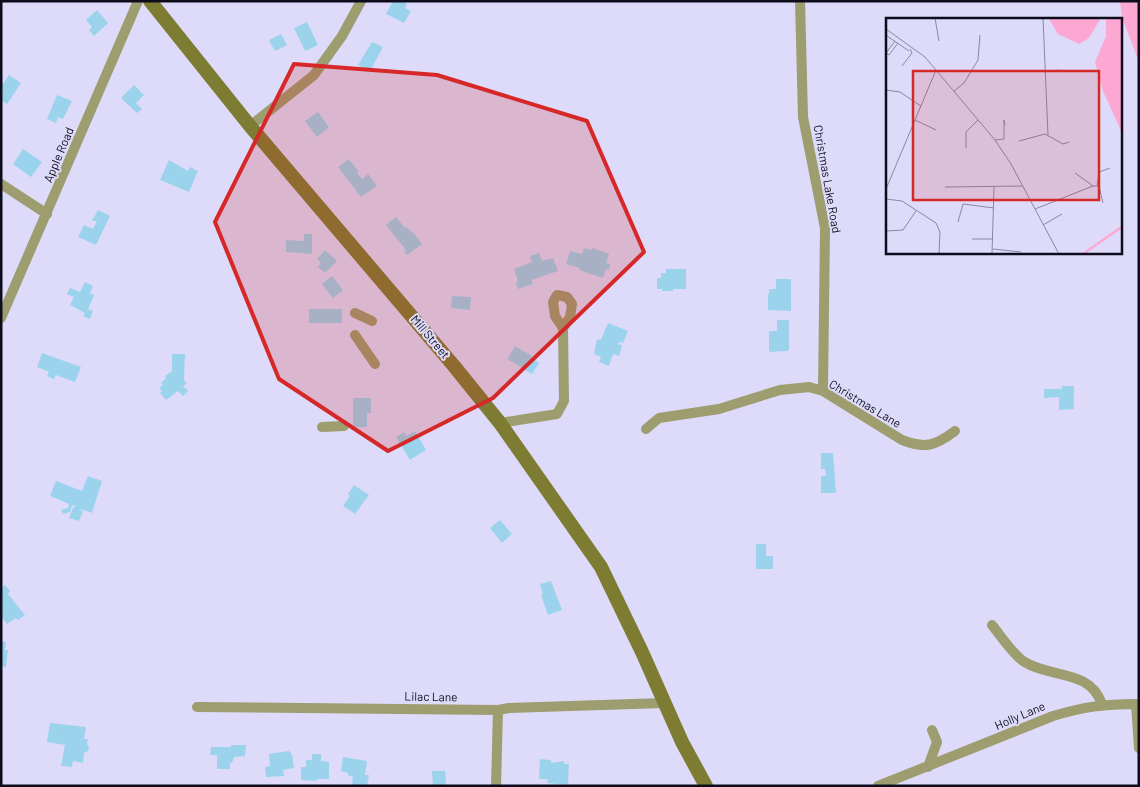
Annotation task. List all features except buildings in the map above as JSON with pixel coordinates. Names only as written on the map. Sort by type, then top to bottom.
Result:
[{"type":"main road","name":"Mill Street","points":[[150,1],[250,126],[454,366],[500,423],[601,567],[642,652],[682,742],[706,786]]},
{"type":"street","name":"Apple Road","points":[[1,318],[138,1]]},
{"type":"street","points":[[250,126],[314,75],[342,36],[361,1]]},
{"type":"street","name":"Christmas Lake Road","points":[[800,1],[803,117],[826,228],[823,391]]},
{"type":"street","points":[[1,184],[47,214]]},
{"type":"street","points":[[355,313],[372,321]]},
{"type":"street","points":[[500,423],[556,414],[564,402],[563,328]]},
{"type":"street","points":[[355,335],[375,364]]},
{"type":"street","name":"Christmas Lane","points":[[646,429],[659,418],[719,409],[780,390],[809,386],[823,391],[902,440],[915,445],[930,445],[942,441],[955,431]]},
{"type":"street","points":[[322,427],[344,426]]},
{"type":"street","points":[[992,625],[1022,660],[1034,666],[1084,681],[1098,694],[1102,704]]},
{"type":"street","name":"Lilac Lane","points":[[198,707],[498,710],[509,708],[664,703]]},
{"type":"street","name":"Holly Lane","points":[[878,786],[1053,716],[1075,709],[1102,704],[1136,704],[1139,748]]},
{"type":"street","points":[[496,786],[498,710]]},
{"type":"street","points":[[928,767],[937,742],[932,730]]},
{"type":"highlighted area","points":[[294,64],[437,75],[587,121],[644,252],[493,398],[388,451],[279,379],[215,222]]},
{"type":"shaded area","points":[[1120,1],[1139,1],[1139,62],[1122,17]]}]
